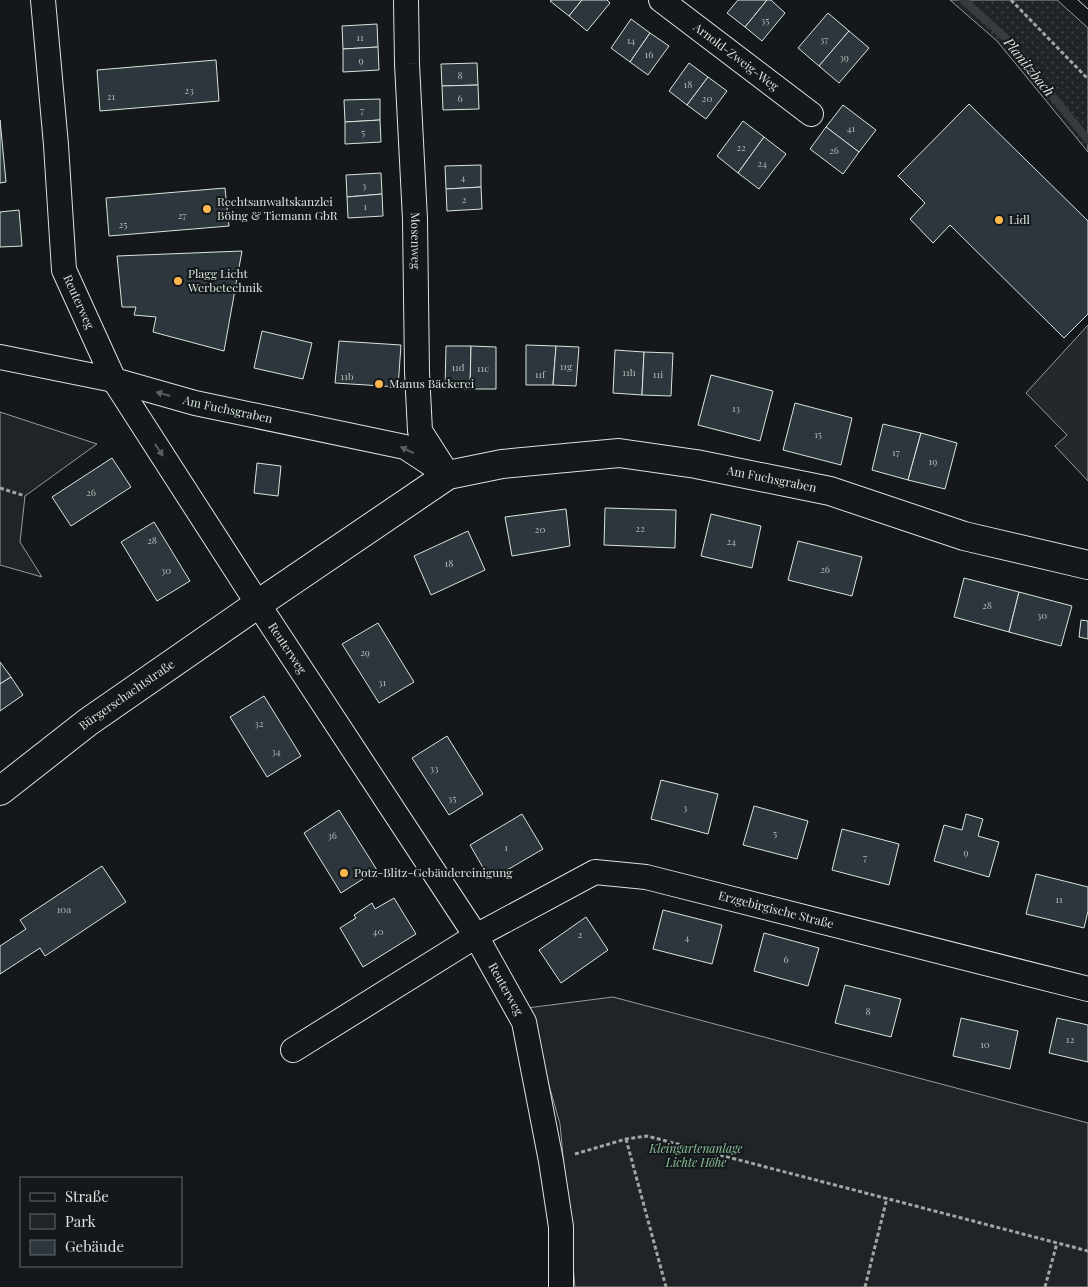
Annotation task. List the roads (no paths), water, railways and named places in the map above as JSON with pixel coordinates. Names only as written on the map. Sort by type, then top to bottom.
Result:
[{"type":"main road","name":"Am Fuchsgraben","points":[[258,604],[448,475],[502,464],[619,453],[696,464],[830,491],[964,536],[1088,565]]},
{"type":"main road","name":"Bürgerschachtstraße","points":[[0,791],[88,722],[258,604]]},
{"type":"street","name":"Reuterweg","points":[[43,0],[56,145],[64,270],[114,380],[258,604],[476,936],[524,1022],[551,1161],[561,1227],[561,1287]]},
{"type":"street","name":"Mosenweg","points":[[406,0],[407,64],[415,219],[417,372],[420,431],[448,475]]},
{"type":"street","name":"Arnold-Zweig-Weg","points":[[661,0],[811,114]]},
{"type":"street","name":"Am Fuchsgraben","points":[[0,357],[114,380],[195,403],[405,447],[448,475]]},
{"type":"street","name":"Erzgebirgische Straße","points":[[294,1050],[476,936],[595,872],[646,877],[1088,989]]},
{"type":"waterway","name":"Planitzbach","points":[[963,0],[1005,37],[1088,140]]},
{"type":"tram line","points":[[1078,0],[1088,9]]},
{"type":"place","name":"Rechtsanwaltskanzlei Böing & Tiemann GbR","points":[[207,209]]},
{"type":"place","name":"Lidl","points":[[999,220]]},
{"type":"place","name":"Plagg Licht Werbetechnik","points":[[178,281]]},
{"type":"place","name":"Manus Bäckerei","points":[[379,384]]},
{"type":"place","name":"Potz-Blitz-Gebäudereinigung","points":[[344,873]]},
{"type":"park label","name":"Kleingartenanlage Lichte Höhe","points":[[696,1156]]}]
